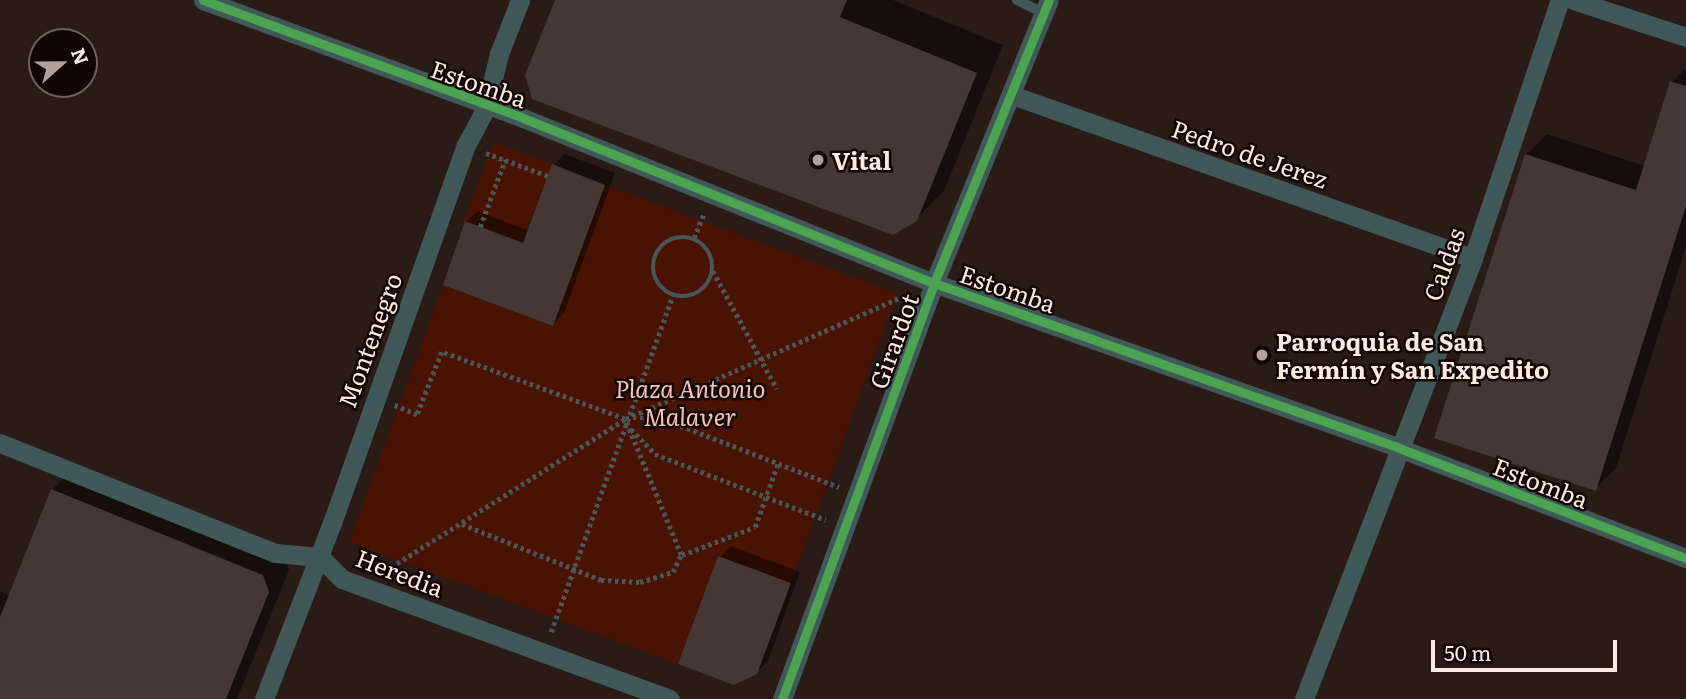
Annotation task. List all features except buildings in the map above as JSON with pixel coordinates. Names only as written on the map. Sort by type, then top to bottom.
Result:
[{"type":"street","name":"Estomba","points":[[202,0],[486,108],[523,118],[934,283],[1399,448],[1686,558]]},
{"type":"street","name":"Montenegro","points":[[264,699],[320,557],[373,397],[466,145],[486,108],[499,54],[520,0]]},
{"type":"street","name":"Caldas","points":[[1304,699],[1473,258],[1560,0]]},
{"type":"street","points":[[1573,0],[1686,37]]},
{"type":"street","name":"Girardot","points":[[782,699],[934,283],[1047,6]]},
{"type":"street","name":"Pedro de Jerez","points":[[1012,95],[1473,258]]},
{"type":"street","name":"Heredia","points":[[0,443],[275,553],[320,557],[342,579],[670,699]]},
{"type":"lane","points":[[1017,0],[1047,6]]},
{"type":"path","points":[[480,227],[505,160],[548,176]]},
{"type":"path","points":[[713,270],[696,294],[673,295],[660,287],[652,268],[664,242],[684,236],[694,238],[709,251],[713,270],[759,360],[777,389]]},
{"type":"path","points":[[362,586],[625,419],[934,283]]},
{"type":"path","points":[[544,653],[625,419],[673,295]]},
{"type":"path","points":[[373,397],[417,415],[442,352],[625,419],[661,418],[857,494]]},
{"type":"path","points":[[625,419],[655,454],[845,528]]},
{"type":"path","points":[[625,419],[681,555]]},
{"type":"path","points":[[461,523],[600,580],[640,582],[673,572],[681,555],[755,527],[778,463]]},
{"type":"green space","points":[[494,142],[552,164],[522,243],[464,220]]},
{"type":"green space","name":"Plaza Antonio Malaver","points":[[605,185],[897,293],[791,583],[718,556],[678,664],[349,542],[443,285],[553,326]]},
{"type":"cycle path","points":[[203,0],[523,118],[934,283],[1399,448],[1686,558]]},
{"type":"cycle path","points":[[782,699],[934,283],[1049,0]]},
{"type":"place","name":"Vital","points":[[818,160]]},
{"type":"place","name":"Parroquia de San Fermín y San Expedito","points":[[1262,355]]}]
